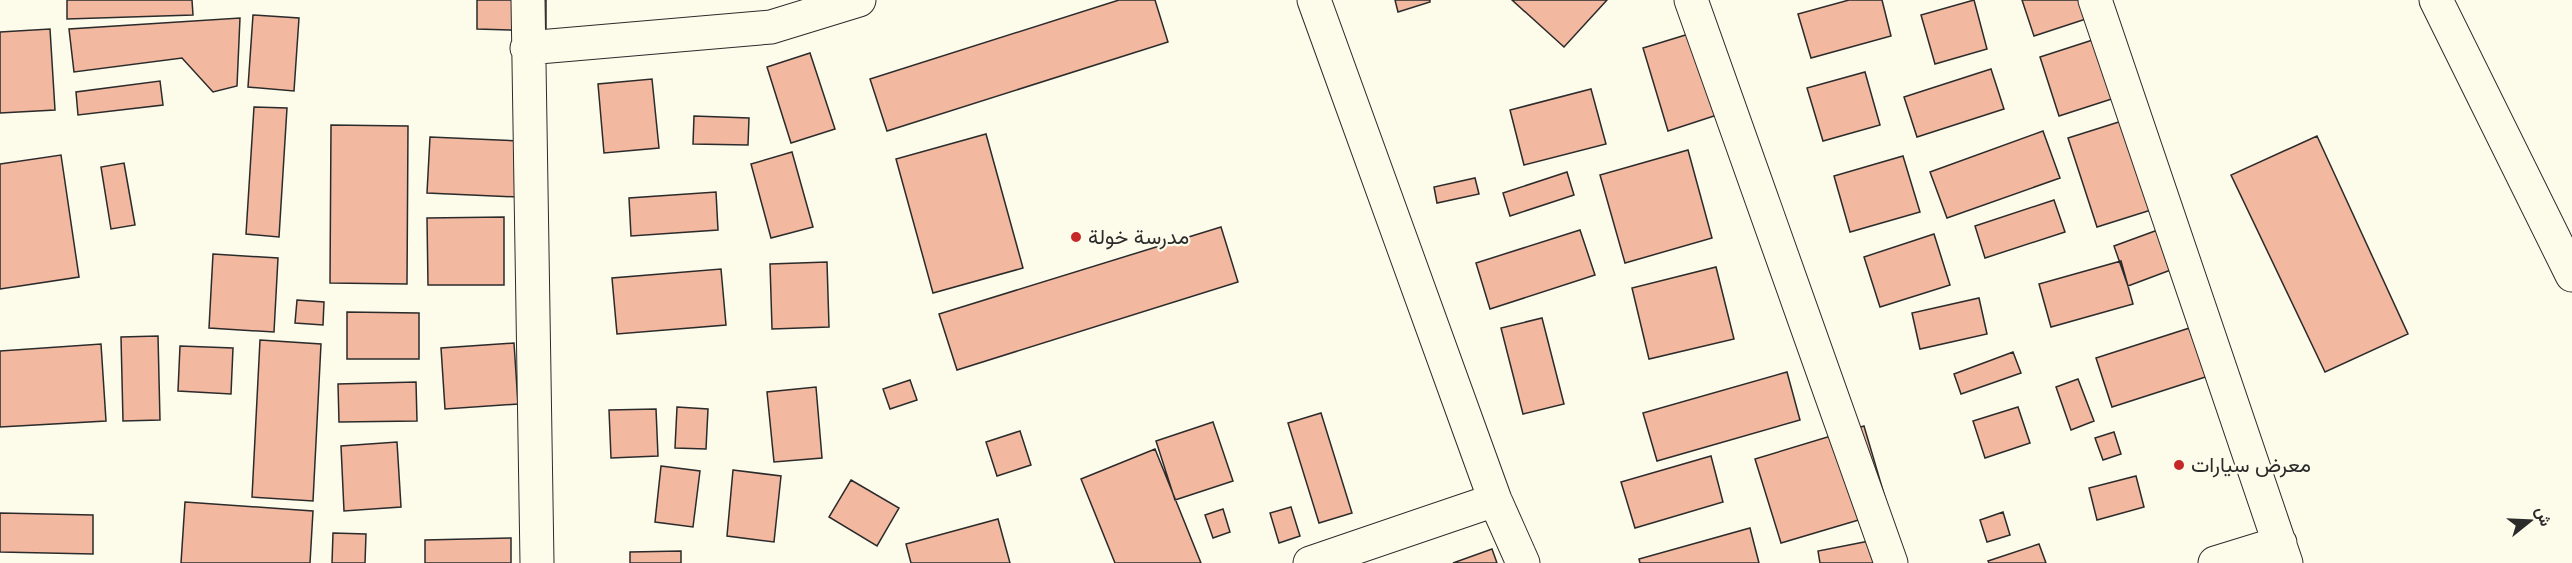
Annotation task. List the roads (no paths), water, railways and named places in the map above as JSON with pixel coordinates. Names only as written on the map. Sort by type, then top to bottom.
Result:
[{"type":"street","points":[[528,0],[537,563]]},
{"type":"street","points":[[527,48],[771,27],[859,0]]},
{"type":"street","points":[[1314,0],[1495,500],[1523,563]]},
{"type":"street","points":[[1691,0],[1890,563]]},
{"type":"street","points":[[2095,0],[2283,553],[2215,563]]},
{"type":"street","points":[[2436,0],[2572,275]]},
{"type":"street","points":[[1310,563],[1495,500]]},
{"type":"place","name":"مدرسة خولة","points":[[1076,237]]},
{"type":"place","name":"معرض سيارات","points":[[2179,465]]}]
